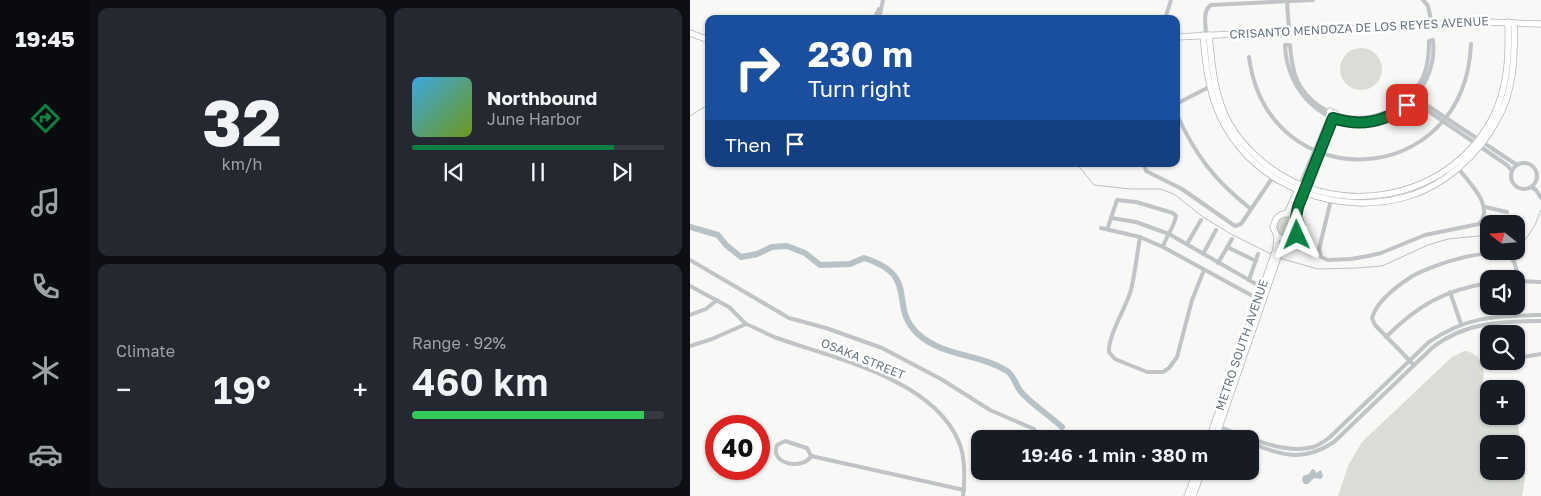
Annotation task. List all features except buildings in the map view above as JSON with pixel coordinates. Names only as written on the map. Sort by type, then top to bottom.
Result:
[{"type":"street","points":[[880,15],[883,0]]},
{"type":"street","points":[[1166,15],[1171,0]]},
{"type":"street","points":[[1313,0],[1209,6],[1206,12],[1206,72],[1216,110],[1236,143],[1248,157],[1273,177],[1331,200],[1371,204],[1409,196],[1427,189],[1458,168],[1496,122],[1504,105],[1514,69],[1511,23]]},
{"type":"street","points":[[1423,0],[1428,6],[1432,25]]},
{"type":"street","points":[[1287,1],[1289,31]]},
{"type":"street","points":[[876,15],[881,7]]},
{"type":"street","name":"CRISANTO MENDOZA DE LOS REYES AVENUE","points":[[1180,37],[1432,25],[1541,24]]},
{"type":"street","points":[[690,33],[705,39]]},
{"type":"street","points":[[1206,35],[1215,87],[1230,124],[1252,152],[1266,165],[1301,189],[1358,197],[1382,196],[1408,190],[1447,170],[1479,143]]},
{"type":"street","points":[[1332,114],[1312,100],[1299,84],[1291,59],[1290,45],[1285,45],[1289,69],[1295,85],[1309,102],[1332,114],[1349,122],[1374,122],[1392,115],[1412,97],[1426,81],[1432,67],[1433,40],[1429,40],[1428,59],[1422,80],[1412,97]]},
{"type":"street","points":[[1249,56],[1254,81],[1261,98],[1270,114],[1294,138],[1317,151],[1331,156],[1356,160],[1393,155],[1415,145],[1445,120],[1464,88],[1470,61],[1471,44]]},
{"type":"street","points":[[1180,102],[1209,87]]},
{"type":"street","points":[[1412,97],[1479,143],[1517,165]]},
{"type":"street","name":"METRO SOUTH AVENUE","points":[[1276,254],[1276,236],[1273,229],[1275,221],[1280,215],[1288,214],[1301,189],[1332,114]]},
{"type":"street","points":[[1180,122],[1191,145],[1201,160],[1227,189],[1251,209]]},
{"type":"street","points":[[1479,143],[1512,171]]},
{"type":"street","points":[[1541,186],[1536,171],[1532,166],[1525,163],[1517,165],[1512,171],[1511,180],[1516,186],[1536,190],[1541,198]]},
{"type":"street","points":[[1145,167],[1146,171],[1182,189],[1235,226],[1241,224],[1273,177]]},
{"type":"street","points":[[1331,200],[1319,252],[1321,257],[1328,260],[1351,259],[1382,253],[1425,235],[1479,224],[1482,220],[1484,207],[1481,199],[1458,168]]},
{"type":"street","points":[[1531,188],[1537,178]]},
{"type":"street","name":"METRO SOUTH AVENUE","points":[[1216,429],[1276,254],[1286,240],[1293,239],[1299,232],[1299,223],[1296,217],[1301,189]]},
{"type":"street","points":[[1108,227],[1117,200],[1154,206],[1175,214],[1175,221],[1163,247]]},
{"type":"street","points":[[1484,207],[1507,212]]},
{"type":"street","points":[[1288,214],[1296,217]]},
{"type":"street","points":[[1111,218],[1136,222],[1169,234],[1256,284]]},
{"type":"street","points":[[1187,244],[1201,220]]},
{"type":"street","points":[[1101,228],[1140,237],[1163,247],[1260,300]]},
{"type":"street","points":[[1203,254],[1216,230]]},
{"type":"street","points":[[1276,236],[1286,240]]},
{"type":"street","points":[[1140,237],[1131,290],[1110,340],[1109,352],[1115,359],[1153,373],[1163,372],[1169,368],[1177,356],[1192,300],[1204,270]]},
{"type":"street","points":[[1218,263],[1232,239]]},
{"type":"street","points":[[1227,247],[1256,261]]},
{"type":"street","points":[[1248,280],[1258,254]]},
{"type":"street","points":[[1414,365],[1386,337],[1372,318],[1374,312],[1394,290],[1422,271],[1456,260],[1484,254],[1506,255],[1512,259],[1516,265],[1516,270]]},
{"type":"street","points":[[690,260],[789,318],[826,328],[890,352],[941,379],[990,410],[1034,430]]},
{"type":"street","points":[[1525,281],[1541,282]]},
{"type":"street","points":[[1386,337],[1417,309],[1450,292],[1480,285]]},
{"type":"street","name":"OSAKA STREET","points":[[690,286],[717,300],[736,313],[746,324],[772,336],[848,361],[890,378],[928,402],[946,418],[959,442],[964,469],[963,496]]},
{"type":"street","points":[[1450,292],[1461,324]]},
{"type":"street","points":[[690,315],[706,309],[717,300]]},
{"type":"street","points":[[1216,429],[1279,447],[1312,448],[1330,438],[1429,342],[1440,334],[1461,324],[1489,317],[1541,316]]},
{"type":"street","points":[[1259,446],[1289,454],[1307,454],[1321,450],[1334,442],[1432,348],[1455,333],[1475,326],[1503,322],[1541,321]]},
{"type":"street","points":[[690,346],[712,339],[746,324]]},
{"type":"street","points":[[1525,357],[1541,354]]},
{"type":"street","points":[[785,442],[807,448],[811,456],[809,460],[804,462],[784,462],[776,455],[775,449],[777,445],[785,442]]},
{"type":"street","points":[[811,456],[964,490]]},
{"type":"street","points":[[1187,496],[1193,480]]},
{"type":"street","points":[[1193,496],[1199,480]]},
{"type":"shaded area","points":[[1361,48],[1376,54],[1382,69],[1376,84],[1361,90],[1346,84],[1340,69],[1346,54]]},
{"type":"shaded area","points":[[1282,217],[1290,217],[1296,223],[1296,231],[1290,237],[1282,237],[1276,231],[1276,223]]},
{"type":"shaded area","points":[[1464,351],[1470,352],[1480,360],[1480,370],[1484,371],[1483,380],[1480,380],[1480,425],[1518,425],[1519,435],[1480,435],[1480,480],[1525,480],[1522,496],[1338,496],[1348,466],[1362,442],[1452,357]]},
{"type":"shaded area","points":[[1312,469],[1316,473],[1321,470],[1323,476],[1321,479],[1314,478],[1308,484],[1304,484],[1303,476],[1309,474]]},
{"type":"waterway","points":[[690,116],[705,107]]},
{"type":"waterway","points":[[1079,167],[1094,185],[1130,189],[1160,189],[1174,194],[1203,217],[1229,233],[1271,254]]},
{"type":"waterway","points":[[1525,239],[1535,225],[1541,210]]},
{"type":"waterway","points":[[690,227],[718,235],[726,245],[741,257],[757,254],[772,247],[787,246],[805,253],[820,265],[850,264],[864,258],[881,265],[892,273],[898,282],[905,312],[917,333],[938,347],[985,361],[1007,371],[1022,393],[1062,427]]},
{"type":"waterway","points":[[1279,258],[1318,269],[1382,266],[1428,245],[1448,239],[1480,236]]},
{"type":"route","points":[[1297,235],[1300,230],[1296,217],[1298,207],[1333,118],[1358,123],[1374,122],[1392,115],[1407,105]]}]
